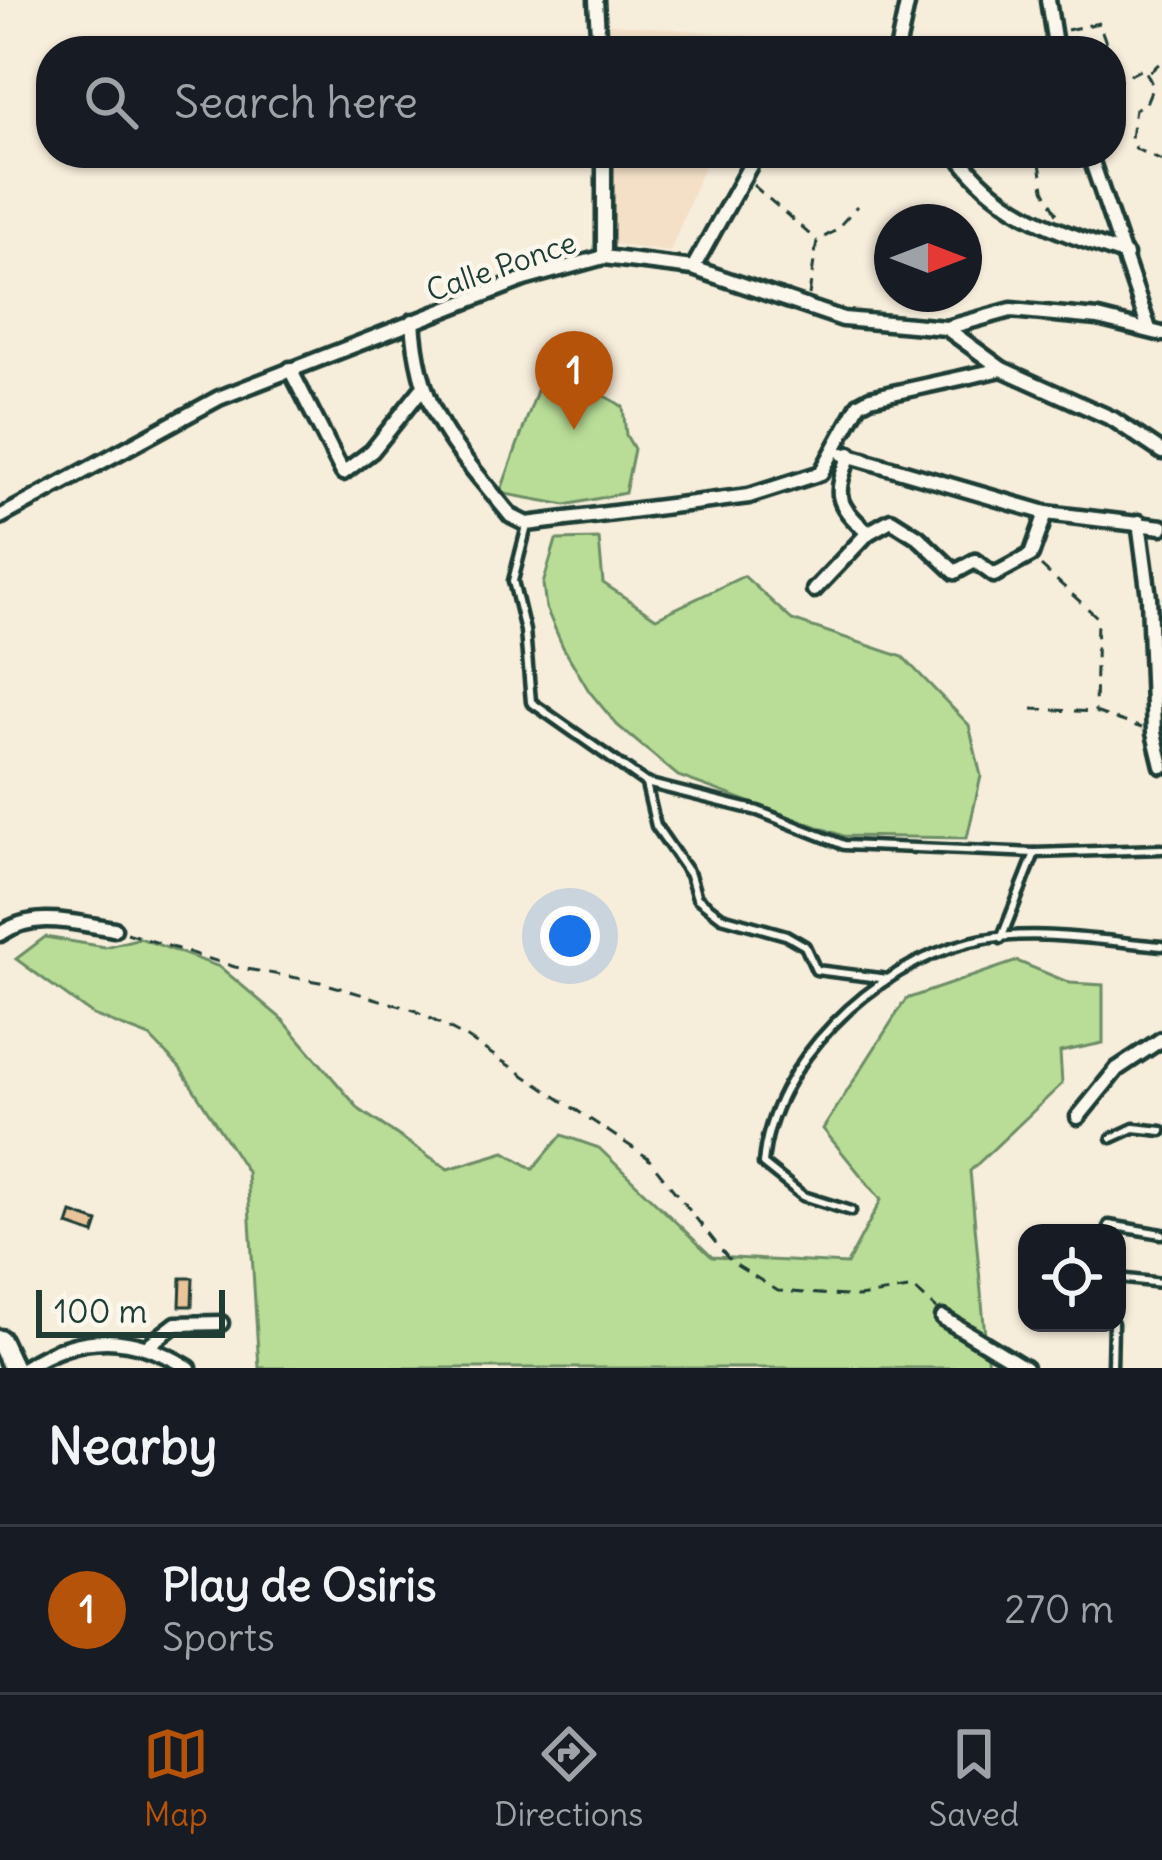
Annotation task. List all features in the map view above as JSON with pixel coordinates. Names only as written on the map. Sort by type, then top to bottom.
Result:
[{"type":"street","points":[[596,0],[598,36]]},
{"type":"street","points":[[900,36],[908,0]]},
{"type":"street","points":[[1048,0],[1054,36]]},
{"type":"street","points":[[604,168],[604,257]]},
{"type":"street","points":[[693,268],[747,168]]},
{"type":"street","points":[[968,168],[988,194],[1018,214],[1126,255]]},
{"type":"street","points":[[946,328],[1011,310],[1156,332],[1094,168]]},
{"type":"street","name":"Calle Ponce","points":[[0,517],[219,398],[524,279],[604,257],[693,268],[843,319],[946,328]]},
{"type":"street","points":[[413,321],[421,390],[444,430],[511,516],[527,524],[749,496],[821,473],[843,454]]},
{"type":"street","points":[[946,328],[1002,369],[1113,419],[1162,452]]},
{"type":"street","points":[[290,369],[343,473],[372,451],[421,390]]},
{"type":"street","points":[[868,533],[838,495],[837,475],[859,404],[1002,369]]},
{"type":"street","points":[[843,454],[1046,513],[1162,526]]},
{"type":"street","points":[[814,590],[868,533],[891,520],[918,537],[955,572],[975,561],[994,575],[1031,555],[1046,513]]},
{"type":"street","points":[[1138,522],[1156,598],[1154,733],[1162,766]]},
{"type":"street","points":[[0,934],[20,920],[48,919],[114,929]]},
{"type":"street","points":[[1078,1117],[1117,1069],[1162,1039]]},
{"type":"street","points":[[943,1318],[1025,1368]]},
{"type":"street","points":[[150,1343],[176,1324],[221,1323]]},
{"type":"street","points":[[0,1340],[13,1368]]},
{"type":"street","points":[[24,1368],[74,1345],[150,1343],[189,1368]]},
{"type":"lane","points":[[527,524],[513,581],[525,631],[531,703],[646,783],[758,812],[844,845],[1035,853],[1162,849]]},
{"type":"lane","points":[[646,783],[664,843],[711,911],[786,935],[805,946],[816,970],[892,979]]},
{"type":"lane","points":[[1001,938],[1035,853]]},
{"type":"lane","points":[[851,1211],[803,1196],[764,1164],[766,1138],[820,1039],[843,1011],[940,951],[1001,938],[1162,946]]},
{"type":"lane","points":[[1112,1138],[1134,1128],[1162,1131]]},
{"type":"lane","points":[[1126,1228],[1162,1234]]},
{"type":"lane","points":[[1126,1277],[1162,1283]]},
{"type":"lane","points":[[1112,1368],[1113,1332]]},
{"type":"path","points":[[1053,33],[1099,23],[1104,36]]},
{"type":"path","points":[[1147,74],[1162,61]]},
{"type":"path","points":[[1126,77],[1144,68],[1147,74],[1150,96],[1135,110],[1131,138],[1136,149],[1162,161]]},
{"type":"path","points":[[1041,168],[1048,201],[1071,236]]},
{"type":"path","points":[[741,178],[766,192],[781,212],[817,241]]},
{"type":"path","points":[[817,241],[836,231],[857,206]]},
{"type":"path","points":[[809,309],[817,241]]},
{"type":"path","points":[[1031,555],[1097,616],[1094,712]]},
{"type":"path","points":[[1032,709],[1094,712],[1154,733]]},
{"type":"path","points":[[114,929],[235,967],[320,982],[414,1010],[469,1039],[646,1157],[731,1262],[778,1291],[859,1297],[914,1288],[926,1294],[943,1318]]},
{"type":"shaded area","points":[[604,23],[754,36],[605,36]]},
{"type":"shaded area","points":[[611,168],[703,168],[670,252],[614,244]]},
{"type":"green space","points":[[547,363],[623,407],[626,435],[634,449],[625,493],[566,505],[500,493]]},
{"type":"green space","points":[[599,539],[603,583],[656,618],[744,576],[792,620],[903,657],[969,725],[981,776],[967,838],[843,836],[678,776],[617,725],[589,691],[546,608],[543,584],[556,540]]},
{"type":"green space","points":[[45,937],[105,947],[140,938],[220,967],[283,1020],[360,1110],[448,1169],[505,1152],[533,1169],[562,1135],[599,1148],[712,1257],[847,1264],[881,1200],[823,1129],[906,999],[1017,961],[1070,983],[1103,985],[1103,1043],[1060,1052],[1062,1084],[970,1171],[988,1368],[259,1368],[247,1172],[180,1068],[150,1037],[93,1015],[16,959]]},
{"type":"building","points":[[72,1213],[98,1222],[94,1234],[68,1225]]},
{"type":"building","points":[[181,1278],[193,1278],[192,1306],[180,1306]]},
{"type":"place","name":"Play de Osiris","points":[[574,430]]}]
